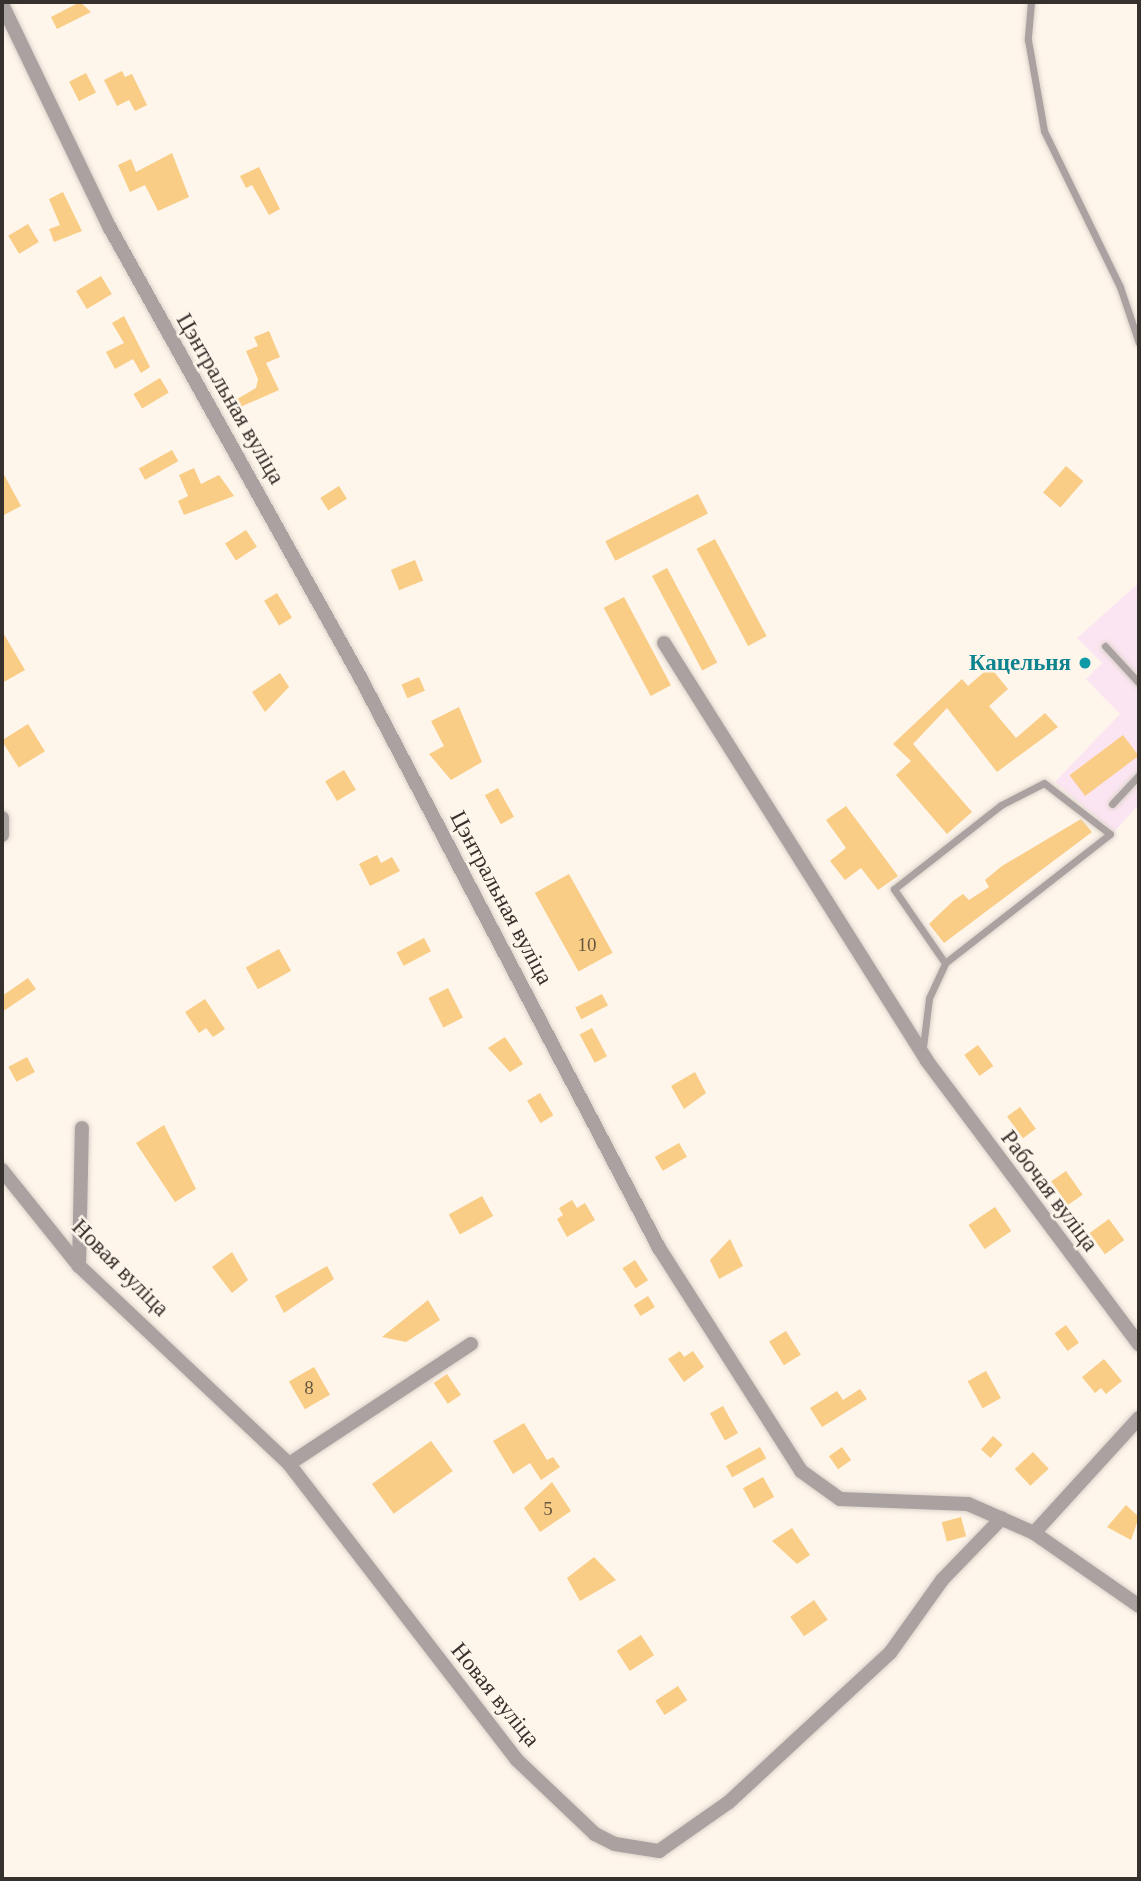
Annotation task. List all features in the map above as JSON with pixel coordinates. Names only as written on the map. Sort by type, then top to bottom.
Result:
[{"type":"street","name":"Цэнтральная вуліца","points":[[2,4],[117,240],[360,677],[629,1193],[776,1437],[801,1471],[840,1499],[953,1501],[1002,1518],[1034,1532],[1139,1606]]},
{"type":"street","name":"Рабочая вуліца","points":[[664,643],[927,1061],[1139,1344]]},
{"type":"street","points":[[2,818],[2,835]]},
{"type":"street","points":[[79,1266],[82,1128]]},
{"type":"street","name":"Новая вуліца","points":[[2,1170],[79,1266],[289,1464],[517,1760],[594,1834],[642,1853],[676,1843],[702,1824],[854,1687],[1002,1518]]},
{"type":"street","points":[[289,1464],[471,1343]]},
{"type":"street","points":[[1034,1532],[1139,1418]]},
{"type":"lane","points":[[1031,2],[1028,40],[1044,131],[1120,287],[1139,343]]},
{"type":"lane","points":[[1105,646],[1139,683]]},
{"type":"lane","points":[[1112,804],[1139,775]]},
{"type":"lane","points":[[927,1061],[921,1036],[945,963],[1043,893],[1110,834],[1044,783],[990,814],[894,889],[945,963]]},
{"type":"shaded area","points":[[1139,583],[1139,804],[1114,832],[1055,782],[1120,714],[1086,679],[1102,663],[1077,638]]},
{"type":"building","points":[[80,2],[91,12],[57,29],[51,17]]},
{"type":"building","points":[[122,71],[125,77],[132,74],[147,105],[135,111],[129,100],[117,106],[104,80]]},
{"type":"building","points":[[86,73],[96,93],[79,101],[69,82]]},
{"type":"building","points":[[172,153],[189,197],[158,211],[145,185],[130,192],[118,165],[131,159],[136,172]]},
{"type":"building","points":[[259,167],[280,209],[269,215],[252,185],[246,188],[240,176]]},
{"type":"building","points":[[63,192],[82,231],[54,242],[49,229],[60,225],[49,199]]},
{"type":"building","points":[[28,224],[39,242],[19,254],[8,236]]},
{"type":"building","points":[[101,276],[112,294],[87,309],[76,291]]},
{"type":"building","points":[[124,316],[150,367],[141,373],[133,359],[115,369],[106,352],[124,343],[112,323]]},
{"type":"building","points":[[269,331],[280,357],[266,363],[279,390],[238,408],[234,401],[256,388],[258,379],[246,351],[258,346],[254,337]]},
{"type":"building","points":[[160,378],[169,393],[142,409],[133,394]]},
{"type":"building","points":[[172,450],[178,461],[145,480],[139,468]]},
{"type":"building","points":[[1066,466],[1083,481],[1060,508],[1043,492]]},
{"type":"building","points":[[194,468],[201,484],[219,475],[234,496],[184,515],[178,501],[188,496],[179,475]]},
{"type":"building","points":[[2,471],[21,506],[2,516]]},
{"type":"building","points":[[339,486],[347,499],[328,510],[320,498]]},
{"type":"building","points":[[698,494],[708,514],[615,561],[605,541]]},
{"type":"building","points":[[246,530],[257,547],[236,560],[225,544]]},
{"type":"building","points":[[715,539],[767,636],[748,646],[696,549]]},
{"type":"building","points":[[415,560],[423,580],[399,590],[391,570]]},
{"type":"building","points":[[667,568],[717,662],[702,670],[652,576]]},
{"type":"building","points":[[277,593],[292,618],[279,626],[264,601]]},
{"type":"building","points":[[624,597],[671,685],[651,696],[604,608]]},
{"type":"building","points":[[2,631],[25,670],[2,683]]},
{"type":"building","points":[[990,667],[1008,689],[989,706],[1016,738],[1045,713],[1058,727],[997,772],[947,708],[913,744],[972,812],[947,834],[896,775],[911,761],[893,744],[962,679],[968,686]]},
{"type":"building","points":[[280,673],[289,687],[265,712],[252,692]]},
{"type":"building","points":[[419,677],[425,691],[407,698],[402,684]]},
{"type":"building","points":[[459,707],[482,762],[451,780],[429,754],[444,746],[431,721]]},
{"type":"building","points":[[28,724],[45,751],[19,768],[2,740]]},
{"type":"building","points":[[1123,735],[1139,756],[1085,796],[1069,775]]},
{"type":"building","points":[[344,770],[356,790],[337,801],[325,781]]},
{"type":"building","points":[[498,788],[514,817],[501,824],[485,795]]},
{"type":"building","points":[[846,806],[898,876],[878,890],[861,868],[845,880],[830,861],[846,848],[826,820]]},
{"type":"building","points":[[1081,819],[1092,832],[944,943],[929,924],[953,901],[963,894],[969,900],[989,887],[985,880],[1002,866]]},
{"type":"building","points":[[377,855],[381,863],[392,857],[400,871],[370,886],[359,864]]},
{"type":"building","points":[[569,874],[613,953],[579,972],[535,893]]},
{"type":"building","points":[[424,938],[431,951],[404,966],[397,953]]},
{"type":"building","points":[[279,949],[291,971],[258,989],[246,967]]},
{"type":"building","points":[[28,978],[36,989],[2,1012],[2,996]]},
{"type":"building","points":[[448,988],[463,1017],[443,1027],[428,998]]},
{"type":"building","points":[[602,994],[608,1006],[581,1019],[575,1008]]},
{"type":"building","points":[[205,999],[225,1029],[213,1037],[206,1028],[199,1033],[185,1012]]},
{"type":"building","points":[[592,1028],[607,1056],[595,1063],[580,1035]]},
{"type":"building","points":[[505,1037],[523,1064],[510,1072],[488,1048]]},
{"type":"building","points":[[978,1045],[993,1066],[980,1076],[964,1055]]},
{"type":"building","points":[[27,1057],[35,1072],[16,1082],[8,1067]]},
{"type":"building","points":[[695,1072],[706,1093],[684,1109],[671,1086]]},
{"type":"building","points":[[540,1093],[553,1115],[541,1123],[527,1101]]},
{"type":"building","points":[[1020,1107],[1036,1129],[1023,1138],[1007,1116]]},
{"type":"building","points":[[164,1125],[196,1189],[175,1202],[136,1143]]},
{"type":"building","points":[[679,1143],[687,1157],[663,1171],[655,1157]]},
{"type":"building","points":[[1066,1171],[1083,1195],[1068,1205],[1051,1181]]},
{"type":"building","points":[[482,1196],[493,1216],[460,1235],[449,1214]]},
{"type":"building","points":[[572,1200],[577,1208],[585,1203],[595,1220],[567,1237],[557,1219],[563,1215],[559,1208]]},
{"type":"building","points":[[995,1207],[1011,1231],[985,1249],[968,1225]]},
{"type":"building","points":[[1109,1219],[1124,1240],[1105,1254],[1090,1233]]},
{"type":"building","points":[[730,1239],[743,1266],[719,1279],[710,1260]]},
{"type":"building","points":[[232,1252],[248,1280],[232,1293],[212,1267]]},
{"type":"building","points":[[635,1260],[648,1280],[635,1288],[622,1268]]},
{"type":"building","points":[[327,1266],[334,1279],[284,1313],[275,1296]]},
{"type":"building","points":[[648,1296],[655,1307],[640,1316],[634,1305]]},
{"type":"building","points":[[428,1300],[440,1320],[406,1342],[382,1337]]},
{"type":"building","points":[[1066,1325],[1079,1343],[1068,1351],[1055,1333]]},
{"type":"building","points":[[786,1331],[801,1355],[784,1365],[769,1342]]},
{"type":"building","points":[[680,1351],[684,1357],[693,1351],[704,1367],[684,1382],[668,1359]]},
{"type":"building","points":[[1104,1359],[1122,1381],[1106,1394],[1101,1388],[1095,1393],[1082,1377]]},
{"type":"building","points":[[314,1367],[330,1395],[305,1409],[289,1382]]},
{"type":"building","points":[[986,1371],[1001,1398],[983,1408],[968,1381]]},
{"type":"building","points":[[447,1374],[461,1395],[448,1404],[434,1383]]},
{"type":"building","points":[[860,1389],[867,1399],[822,1427],[810,1408],[837,1391],[843,1400]]},
{"type":"building","points":[[723,1406],[738,1433],[725,1440],[710,1413]]},
{"type":"building","points":[[524,1423],[547,1460],[553,1457],[560,1467],[541,1480],[530,1463],[513,1474],[493,1441]]},
{"type":"building","points":[[993,1436],[1003,1445],[991,1458],[981,1449]]},
{"type":"building","points":[[431,1441],[453,1471],[394,1514],[372,1484]]},
{"type":"building","points":[[760,1447],[766,1458],[732,1477],[726,1466]]},
{"type":"building","points":[[842,1447],[851,1460],[838,1469],[829,1456]]},
{"type":"building","points":[[1033,1452],[1049,1469],[1030,1486],[1015,1469]]},
{"type":"building","points":[[763,1477],[774,1497],[754,1508],[743,1488]]},
{"type":"building","points":[[552,1482],[571,1511],[540,1532],[524,1508]]},
{"type":"building","points":[[1126,1505],[1139,1517],[1131,1540],[1107,1527]]},
{"type":"building","points":[[961,1517],[966,1536],[947,1541],[942,1522]]},
{"type":"building","points":[[792,1528],[810,1555],[797,1564],[772,1541]]},
{"type":"building","points":[[594,1557],[616,1580],[580,1601],[567,1578]]},
{"type":"building","points":[[814,1600],[828,1620],[804,1636],[790,1617]]},
{"type":"building","points":[[641,1635],[654,1655],[630,1671],[617,1651]]},
{"type":"building","points":[[678,1686],[687,1700],[665,1715],[655,1701]]},
{"type":"place","name":"Кацельня","points":[[1085,663]]}]
